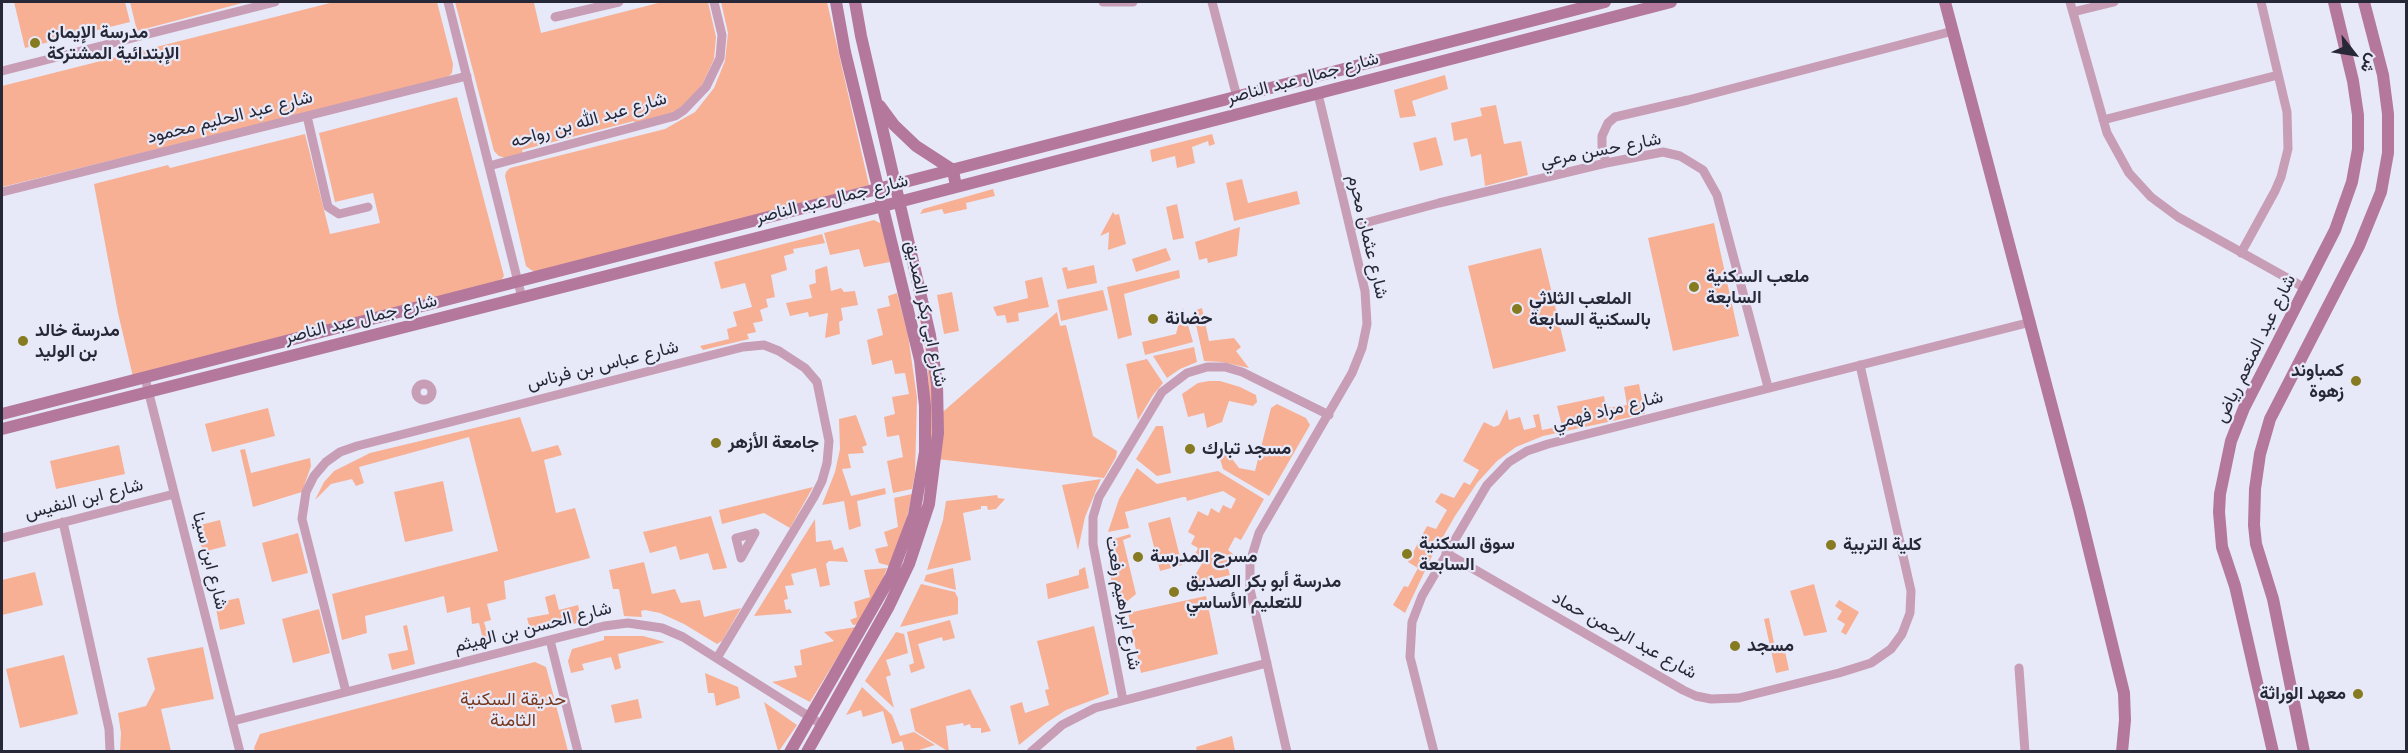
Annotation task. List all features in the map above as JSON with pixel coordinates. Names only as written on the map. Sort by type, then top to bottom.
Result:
[{"type":"main road","name":"شارع ابى بكر الصديق","points":[[790,752],[891,576],[908,536],[921,484],[926,429],[923,383],[845,52],[836,2]]},
{"type":"main road","name":"شارع ابى بكر الصديق","points":[[807,752],[900,585],[923,526],[931,493],[938,433],[937,384],[930,335],[855,2]]},
{"type":"main road","name":"شارع جمال عبد الناصر","points":[[2,414],[1605,2]]},
{"type":"main road","name":"شارع جمال عبد الناصر","points":[[2,429],[899,202],[1671,2]]},
{"type":"main road","points":[[1945,2],[2031,322],[2124,693],[2125,726],[2122,752]]},
{"type":"main road","name":"شارع عبد المنعم رياض","points":[[2273,752],[2235,586],[2222,547],[2220,503],[2226,459],[2237,424],[2342,215],[2352,183],[2358,149],[2356,98],[2334,2]]},
{"type":"main road","points":[[2304,752],[2272,599],[2256,544],[2255,489],[2260,454],[2270,419],[2364,237],[2381,192],[2388,153],[2388,114],[2383,75],[2364,2]]},
{"type":"main road","points":[[1470,37],[1473,54]]},
{"type":"main road","points":[[877,102],[904,136],[927,155],[952,170],[956,187]]},
{"type":"main road","points":[[893,250],[909,245]]},
{"type":"street","points":[[2,71],[272,2]]},
{"type":"street","points":[[448,2],[522,298]]},
{"type":"street","points":[[555,17],[619,2]]},
{"type":"street","name":"شارع عبد الله بن رواحه","points":[[489,166],[675,116],[684,110],[706,87],[720,58],[722,35],[714,2]]},
{"type":"street","points":[[1103,2],[1133,2]]},
{"type":"street","points":[[1212,2],[1237,97]]},
{"type":"street","points":[[2070,2],[2103,120],[2120,159],[2134,180],[2151,197],[2178,217],[2305,288]]},
{"type":"street","points":[[2073,12],[2114,2]]},
{"type":"street","points":[[2241,253],[2275,190],[2285,164],[2288,124],[2261,2]]},
{"type":"street","points":[[1606,163],[1602,136],[1608,123],[1615,117],[1953,31]]},
{"type":"street","points":[[2103,120],[2278,75]]},
{"type":"street","name":"شارع عبد الحليم محمود","points":[[2,192],[467,76]]},
{"type":"street","name":"شارع عثمان محرم","points":[[1287,752],[1250,590],[1249,571],[1252,552],[1259,533],[1329,415],[1358,361],[1367,324],[1365,291],[1318,94]]},
{"type":"street","points":[[307,116],[328,207],[333,212],[342,214],[368,207]]},
{"type":"street","name":"شارع حسن مرعي","points":[[1350,227],[1606,163],[1671,153],[1696,164],[1709,178],[1717,195],[1768,387]]},
{"type":"street","name":"شارع مراد فهمي","points":[[1434,752],[1410,657],[1409,640],[1412,622],[1418,604],[1493,476],[1509,462],[1527,451],[1768,387],[2031,322]]},
{"type":"street","name":"شارع عباس بن فرناس","points":[[346,692],[302,519],[306,492],[314,476],[326,462],[340,452],[365,444],[743,347],[764,345],[779,351],[806,368],[817,382],[829,441],[827,463],[814,497],[717,658]]},
{"type":"street","name":"شارع عبد الرحمن حماد","points":[[1446,554],[1696,696],[1711,699],[1739,698],[1871,663],[1891,649],[1902,634],[1910,613],[1911,591],[1860,365]]},
{"type":"street","name":"شارع ابراهيم رفعت","points":[[1124,700],[1093,544],[1093,517],[1099,497],[1162,392],[1187,373],[1207,368],[1225,367],[1242,372],[1329,415]]},
{"type":"street","name":"شارع ابن سينا","points":[[145,378],[240,752]]},
{"type":"street","name":"شارع ابن النفيس","points":[[2,538],[174,494]]},
{"type":"street","points":[[63,522],[109,729],[111,752]]},
{"type":"street","name":"شارع الحسن بن الهيثم","points":[[232,721],[604,626],[640,624],[673,632],[821,724]]},
{"type":"street","points":[[550,640],[578,752]]},
{"type":"street","points":[[1031,752],[1072,718],[1095,708],[1268,663]]},
{"type":"street","points":[[2019,668],[2025,752]]},
{"type":"green space","name":"مدرسة الإيمان الإبتدائية المشتركة","points":[[14,2],[125,2],[130,22],[25,48]]},
{"type":"green space","points":[[130,2],[246,2],[137,31]]},
{"type":"green space","points":[[334,2],[437,2],[453,64],[452,73],[446,79],[2,187],[2,86]]},
{"type":"green space","points":[[455,2],[541,2],[534,3],[541,33],[662,2],[708,2],[716,37],[714,59],[702,85],[689,101],[670,115],[636,126],[634,121],[522,150],[523,154],[506,158],[494,151]]},
{"type":"green space","points":[[721,2],[827,2],[869,185],[538,273],[531,270],[526,266],[505,176],[506,172],[510,168],[665,129],[695,112],[714,88],[725,61],[728,33]]},
{"type":"green space","points":[[1445,75],[1448,89],[1412,101],[1416,116],[1400,118],[1394,90]]},
{"type":"green space","points":[[457,97],[504,276],[500,282],[133,377],[118,313],[94,184],[168,165],[170,168],[305,134],[330,234],[380,223],[373,193],[335,202],[319,133]]},
{"type":"green space","points":[[1496,105],[1504,144],[1521,141],[1528,175],[1485,186],[1481,154],[1471,157],[1467,138],[1454,141],[1451,123],[1482,116],[1480,108]]},
{"type":"green space","points":[[1212,134],[1215,144],[1209,146],[1208,141],[1192,147],[1195,163],[1177,168],[1175,156],[1152,162],[1150,150]]},
{"type":"green space","points":[[1436,137],[1443,165],[1420,171],[1413,143]]},
{"type":"green space","points":[[1242,179],[1248,203],[1297,191],[1300,204],[1234,221],[1226,183]]},
{"type":"green space","points":[[993,189],[995,196],[966,203],[967,209],[944,214],[942,209],[920,214],[923,209]]},
{"type":"green space","points":[[1177,204],[1184,238],[1173,240],[1166,207]]},
{"type":"green space","points":[[1113,212],[1115,215],[1119,214],[1126,244],[1108,250],[1109,232],[1100,236]]},
{"type":"green space","points":[[874,220],[880,223],[884,230],[890,262],[864,267],[859,249],[830,255],[824,233]]},
{"type":"green space","name":"ملعب السكنية السابعة","points":[[1714,223],[1739,336],[1673,351],[1648,238]]},
{"type":"green space","points":[[1240,227],[1237,256],[1208,263],[1207,258],[1199,260],[1195,242]]},
{"type":"green space","points":[[822,234],[825,243],[793,249],[794,253],[784,256],[787,270],[771,275],[775,297],[766,299],[768,307],[760,310],[763,321],[753,323],[756,332],[747,334],[749,339],[703,350],[700,346],[729,339],[727,329],[737,326],[733,312],[752,307],[745,283],[721,289],[714,262]]},
{"type":"green space","points":[[1166,248],[1171,260],[1136,272],[1132,259]]},
{"type":"green space","name":"الملعب الثلاثي بالسكنية السابعة","points":[[1541,248],[1566,351],[1493,369],[1468,266]]},
{"type":"green space","points":[[1094,265],[1097,283],[1067,289],[1062,268],[1067,267],[1068,271]]},
{"type":"green space","points":[[827,266],[831,291],[841,288],[844,292],[855,291],[858,305],[841,308],[843,320],[839,322],[840,334],[825,338],[828,313],[809,317],[808,312],[790,316],[786,303],[812,298],[809,285],[816,283],[815,270]]},
{"type":"green space","points":[[1179,270],[1180,278],[1124,294],[1132,335],[1118,339],[1107,287]]},
{"type":"green space","points":[[1042,277],[1049,307],[1018,313],[1019,321],[1007,323],[1005,315],[997,316],[993,307],[1028,298],[1025,281]]},
{"type":"green space","points":[[1103,290],[1108,310],[1061,321],[1057,300]]},
{"type":"green space","points":[[952,292],[959,331],[944,334],[937,295]]},
{"type":"green space","points":[[897,293],[908,335],[917,398],[915,474],[912,489],[893,493],[887,461],[903,457],[899,435],[887,437],[884,417],[895,414],[892,397],[909,394],[905,373],[895,374],[892,360],[872,365],[867,340],[883,335],[877,309],[890,306],[888,296]]},
{"type":"green space","points":[[915,293],[929,338],[937,417],[1057,312],[1060,326],[1066,325],[1093,436],[1117,451],[1104,478],[937,459],[930,509],[919,531],[930,459],[931,420],[927,358]]},
{"type":"green space","points":[[1183,308],[1193,342],[1145,355],[1142,342],[1176,334]]},
{"type":"green space","points":[[1202,308],[1209,341],[1234,338],[1241,347],[1236,351],[1249,368],[1204,361],[1193,311]]},
{"type":"green space","points":[[1194,347],[1197,362],[1180,369],[1167,378],[1153,356]]},
{"type":"green space","points":[[1147,359],[1163,383],[1138,420],[1126,364]]},
{"type":"green space","points":[[1220,381],[1240,387],[1256,395],[1257,402],[1253,406],[1229,401],[1222,422],[1207,428],[1204,413],[1188,417],[1182,394],[1198,383]]},
{"type":"green space","points":[[1639,384],[1645,414],[1543,436],[1516,447],[1497,461],[1477,483],[1455,516],[1432,556],[1405,613],[1393,605],[1404,586],[1408,587],[1418,568],[1408,562],[1427,526],[1436,529],[1447,510],[1435,502],[1441,493],[1454,498],[1464,482],[1470,485],[1479,470],[1463,461],[1484,422],[1494,427],[1499,425],[1507,409],[1509,420],[1520,417],[1524,430],[1536,427],[1533,415],[1539,414],[1542,430],[1562,426],[1557,406],[1604,396],[1606,408],[1627,405],[1624,387]]},
{"type":"green space","points":[[1277,404],[1306,418],[1310,425],[1269,496],[1223,469],[1218,452],[1226,451],[1239,468],[1255,471],[1271,408]]},
{"type":"green space","points":[[268,408],[275,436],[212,452],[205,424]]},
{"type":"green space","points":[[856,415],[867,445],[862,447],[864,453],[848,454],[851,468],[842,469],[851,496],[885,488],[886,494],[857,501],[861,526],[849,530],[844,501],[822,505],[835,472],[840,449],[839,419]]},
{"type":"green space","points":[[520,417],[532,452],[558,445],[562,455],[544,460],[556,513],[575,508],[590,558],[504,581],[506,599],[487,604],[491,620],[484,622],[490,643],[484,644],[479,623],[472,624],[470,607],[447,613],[444,596],[365,616],[367,633],[342,640],[332,594],[498,551],[469,437],[359,467],[364,483],[356,486],[352,479],[331,484],[315,500],[324,482],[334,471],[370,453]]},
{"type":"green space","points":[[1156,426],[1163,426],[1171,473],[1157,476],[1136,459]]},
{"type":"green space","points":[[119,445],[125,474],[56,489],[50,461]]},
{"type":"green space","points":[[245,449],[251,473],[310,458],[311,466],[302,492],[253,507],[240,450]]},
{"type":"green space","points":[[1137,468],[1157,484],[1218,471],[1264,499],[1241,540],[1235,537],[1228,550],[1233,554],[1227,565],[1230,575],[1189,585],[1203,562],[1194,557],[1198,548],[1191,544],[1195,536],[1188,532],[1198,511],[1208,516],[1211,508],[1219,513],[1223,505],[1231,509],[1236,499],[1223,491],[1187,501],[1186,497],[1183,497],[1125,512],[1129,528],[1108,532],[1119,499]]},
{"type":"green space","points":[[1101,479],[1085,517],[1078,550],[1062,485]]},
{"type":"green space","points":[[443,481],[453,531],[405,542],[394,492]]},
{"type":"green space","points":[[813,487],[790,528],[764,513],[722,524],[719,510]]},
{"type":"green space","points":[[912,494],[907,517],[890,566],[879,563],[875,549],[888,546],[884,532],[898,527],[894,498]]},
{"type":"green space","points":[[997,495],[998,498],[1005,499],[996,509],[988,510],[987,506],[981,506],[981,509],[963,513],[971,560],[927,570],[943,520],[946,501]]},
{"type":"green space","points":[[711,516],[727,568],[713,570],[708,553],[680,560],[676,546],[650,553],[643,532]]},
{"type":"green space","points":[[1170,517],[1182,565],[1160,571],[1148,523]]},
{"type":"green space","points":[[815,519],[816,542],[831,540],[834,550],[843,547],[848,562],[829,561],[826,564],[830,585],[820,587],[816,568],[791,574],[794,585],[785,586],[788,599],[784,600],[786,610],[790,609],[792,613],[754,616]]},
{"type":"green space","points":[[220,520],[226,546],[203,552],[196,526]]},
{"type":"green space","points":[[298,533],[308,573],[272,582],[262,543]]},
{"type":"green space","points":[[1130,534],[1131,537],[1123,540],[1136,594],[1118,609],[1109,570],[1107,541]]},
{"type":"green space","points":[[644,562],[652,594],[675,589],[681,603],[700,600],[704,617],[741,608],[722,641],[717,644],[684,624],[660,613],[645,610],[641,611],[642,617],[624,616],[619,589],[613,589],[609,570]]},
{"type":"green space","points":[[1085,567],[1089,588],[1048,599],[1046,584],[1079,575],[1079,570]]},
{"type":"green space","points":[[887,568],[876,597],[860,624],[853,625],[850,620],[857,617],[854,602],[870,597],[864,570]]},
{"type":"green space","points":[[953,568],[956,590],[924,581],[926,575]]},
{"type":"green space","points":[[35,572],[43,605],[2,615],[2,580]]},
{"type":"green space","points":[[921,584],[955,592],[958,598],[958,614],[900,627]]},
{"type":"green space","points":[[1814,584],[1827,632],[1804,636],[1790,591]]},
{"type":"green space","points":[[555,594],[559,610],[578,605],[582,622],[531,633],[527,618],[549,614],[545,597]]},
{"type":"green space","points":[[1206,596],[1218,654],[1141,673],[1128,613]]},
{"type":"green space","points":[[239,598],[245,624],[220,630],[215,603]]},
{"type":"green space","points":[[1839,600],[1859,612],[1846,635],[1841,632],[1845,624],[1837,619],[1842,611],[1835,606]]},
{"type":"green space","points":[[319,609],[330,653],[293,663],[282,619]]},
{"type":"green space","points":[[1769,618],[1775,648],[1784,646],[1789,670],[1776,673],[1764,619]]},
{"type":"green space","points":[[950,620],[955,638],[943,641],[942,637],[918,644],[925,668],[911,673],[909,665],[914,663],[907,632]]},
{"type":"green space","points":[[407,625],[415,664],[392,670],[388,654],[408,650],[403,626]]},
{"type":"green space","points":[[1094,626],[1109,694],[1066,710],[1019,745],[1010,706],[1022,702],[1025,713],[1049,705],[1045,690],[1049,689],[1037,641]]},
{"type":"green space","points":[[856,627],[810,702],[772,682],[797,677],[794,666],[802,665],[800,650],[834,641],[824,632]]},
{"type":"green space","points":[[896,632],[904,634],[908,653],[886,660],[891,675],[886,677],[894,708],[865,681]]},
{"type":"green space","points":[[604,636],[643,636],[665,642],[618,654],[621,668],[615,670],[611,657],[582,664],[584,670],[571,673],[568,661],[572,649],[604,640]]},
{"type":"green space","points":[[203,647],[214,699],[161,709],[171,751],[120,751],[121,733],[118,713],[146,706],[155,689],[147,658]]},
{"type":"green space","points":[[64,655],[78,714],[20,728],[6,669]]},
{"type":"green space","name":"حديقة السكنية الثامنة","points":[[535,662],[546,667],[568,751],[255,751],[254,748],[260,734]]},
{"type":"green space","points":[[705,673],[738,687],[740,698],[716,706],[714,693],[708,693]]},
{"type":"green space","points":[[862,687],[892,715],[900,736],[914,732],[935,745],[905,752],[902,741],[892,744],[883,711],[863,717],[861,710],[846,715]]},
{"type":"green space","points":[[970,689],[991,731],[981,733],[981,728],[971,728],[970,724],[964,726],[963,723],[946,726],[949,752],[915,731],[910,709]]},
{"type":"green space","points":[[638,699],[642,718],[615,723],[611,705]]},
{"type":"green space","points":[[764,702],[797,725],[779,751],[778,751]]},
{"type":"green space","points":[[1232,736],[1235,751],[1197,751],[1196,747]]},
{"type":"place","name":"مدرسة الإيمان الإبتدائية المشتركة","points":[[35,43]]},
{"type":"place","name":"ملعب السكنية السابعة","points":[[1694,287]]},
{"type":"place","name":"الملعب الثلاثي بالسكنية السابعة","points":[[1517,309]]},
{"type":"place","name":"حضانة","points":[[1153,319]]},
{"type":"place","name":"مدرسة خالد بن الوليد","points":[[23,341]]},
{"type":"place","name":"كمباوند زهوة","points":[[2356,381]]},
{"type":"place","name":"جامعة الأزهر","points":[[716,443]]},
{"type":"place","name":"مسجد تبارك","points":[[1190,449]]},
{"type":"place","name":"كلية التربية","points":[[1831,545]]},
{"type":"place","name":"سوق السكنية السابعة","points":[[1407,554]]},
{"type":"place","name":"مسرح المدرسة","points":[[1138,557]]},
{"type":"place","name":"مدرسة أبو بكر الصديق للتعليم الأساسي","points":[[1174,592]]},
{"type":"place","name":"مسجد","points":[[1735,646]]},
{"type":"place","name":"معهد الوراثة","points":[[2358,694]]}]
